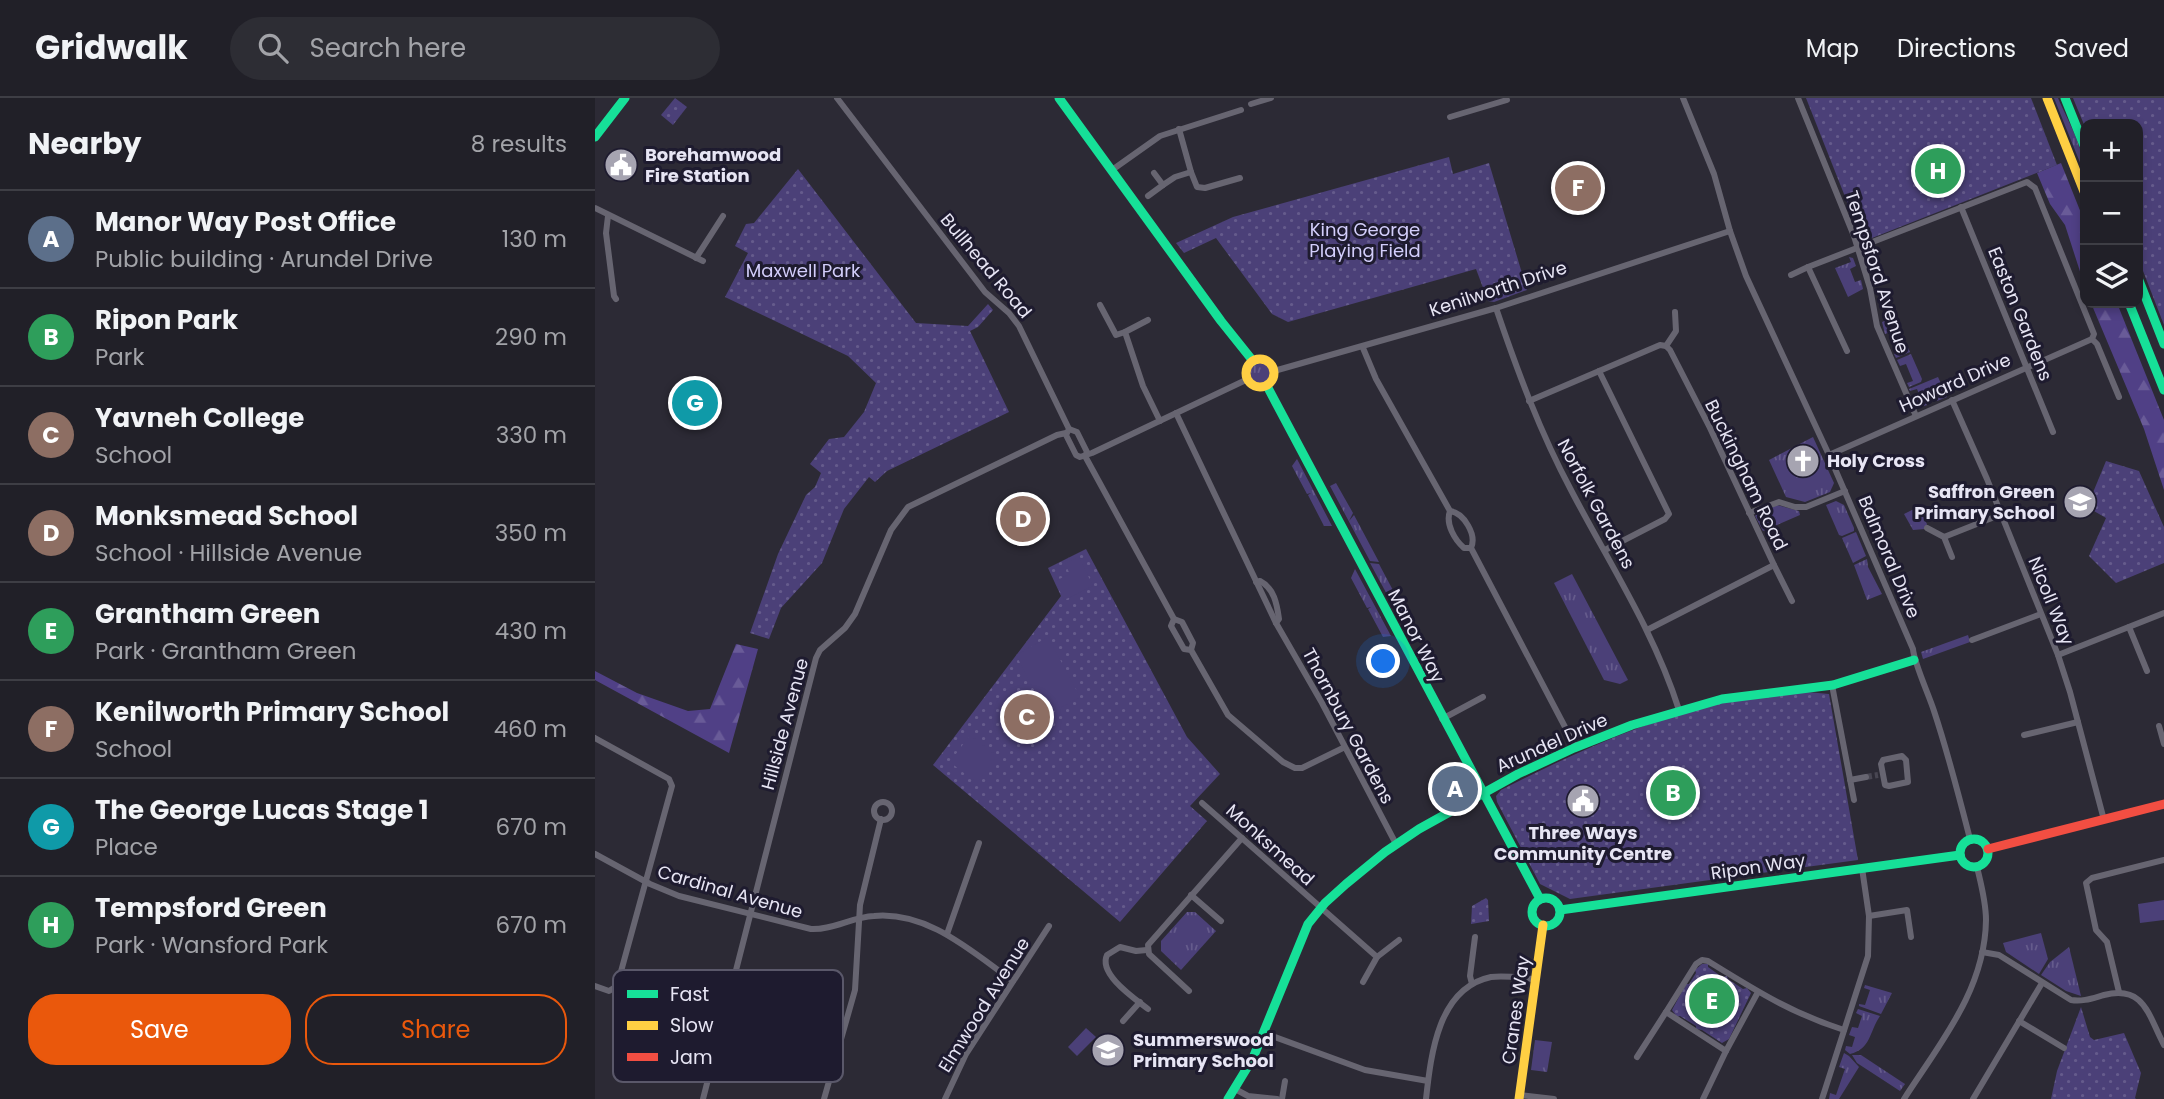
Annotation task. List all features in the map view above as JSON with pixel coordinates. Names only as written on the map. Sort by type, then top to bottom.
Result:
[{"type":"main road","points":[[595,137],[625,98]]},
{"type":"main road","points":[[1059,98],[1253,361]]},
{"type":"main road","points":[[2047,98],[2080,182]]},
{"type":"main road","points":[[2065,98],[2080,136]]},
{"type":"main road","points":[[2143,291],[2164,344]]},
{"type":"main road","points":[[2131,308],[2164,390]]},
{"type":"main road","points":[[1266,360],[1275,371],[1273,380],[1267,386],[1258,387],[1248,379],[1247,371],[1253,361],[1266,360]]},
{"type":"main road","name":"Manor Way","points":[[1267,386],[1539,899]]},
{"type":"main road","name":"Arundel Drive","points":[[1228,1099],[1254,1058],[1303,932],[1321,908],[1361,870],[1434,819],[1576,746],[1679,710],[1723,698],[1832,685],[1914,660]]},
{"type":"main road","points":[[1988,849],[2164,804]]},
{"type":"main road","points":[[1970,839],[1983,842],[1988,849],[1985,862],[1977,866],[1964,863],[1960,855],[1961,846],[1970,839]]},
{"type":"main road","name":"Ripon Way","points":[[1560,909],[1960,855]]},
{"type":"main road","points":[[1539,899],[1553,899],[1560,909],[1555,922],[1543,925],[1536,921],[1532,913],[1539,899]]},
{"type":"main road","name":"Cranes Way","points":[[1520,1097],[1543,925]]},
{"type":"street","name":"Bullhead Road","points":[[837,98],[985,292],[1009,313],[1019,326],[1068,431],[1076,455],[1085,456]]},
{"type":"street","points":[[1251,104],[1271,98]]},
{"type":"street","name":"Balmoral Drive","points":[[1683,98],[1714,174],[1745,276],[1829,455],[1913,649],[1914,660],[1936,716],[1970,839]]},
{"type":"street","name":"Tempsford Avenue","points":[[1798,98],[1857,248],[1870,288],[1877,326],[1916,416]]},
{"type":"street","points":[[1450,117],[1491,101],[1507,100]]},
{"type":"street","points":[[1112,170],[1151,141],[1179,129],[1241,110]]},
{"type":"street","points":[[1179,129],[1194,183],[1200,189],[1240,178]]},
{"type":"street","points":[[1149,196],[1175,177],[1191,172]]},
{"type":"street","points":[[1154,173],[1163,185]]},
{"type":"street","points":[[1791,275],[2023,182],[2033,185],[2094,334],[2092,339],[2097,344],[2119,397]]},
{"type":"street","name":"Easton Gardens","points":[[1961,207],[2053,432]]},
{"type":"street","points":[[595,208],[699,259],[723,216]]},
{"type":"street","points":[[608,216],[605,233],[616,299]]},
{"type":"street","name":"Kenilworth Drive","points":[[1275,371],[1496,308],[1730,231]]},
{"type":"street","points":[[1808,267],[1847,351]]},
{"type":"street","points":[[1100,305],[1116,335],[1147,320]]},
{"type":"street","name":"Norfolk Gardens","points":[[1496,308],[1529,401],[1571,491],[1660,656],[1679,710]]},
{"type":"street","points":[[1529,401],[1660,345],[1666,346],[1676,331],[1675,312]]},
{"type":"street","points":[[1125,332],[1143,386],[1160,421]]},
{"type":"street","name":"Howard Drive","points":[[1829,455],[2092,339]]},
{"type":"street","name":"Buckingham Road","points":[[1647,630],[1774,565],[1710,428],[1666,346]]},
{"type":"street","points":[[1363,348],[1376,379],[1450,511],[1448,523],[1460,544],[1464,548],[1471,548]]},
{"type":"street","points":[[1599,371],[1669,514],[1665,519],[1605,550]]},
{"type":"street","points":[[1085,456],[1248,379]]},
{"type":"street","name":"Nicoll Way","points":[[1952,400],[2002,514],[2058,655],[2104,820]]},
{"type":"street","name":"Thornbury Gardens","points":[[1175,414],[1276,622],[1396,844]]},
{"type":"street","name":"Bullhead Road","points":[[1068,431],[1077,432],[1087,452],[1085,456],[1174,619],[1182,622],[1193,643],[1191,650],[1228,715],[1283,762],[1295,768],[1302,768],[1343,748]]},
{"type":"street","name":"Hillside Avenue","points":[[736,970],[816,658],[820,650],[845,628],[855,614],[896,522],[913,503],[1068,431]]},
{"type":"street","points":[[1749,513],[1779,502],[1806,507],[1845,491]]},
{"type":"street","points":[[1450,511],[1461,516],[1473,537],[1471,548]]},
{"type":"street","points":[[1944,537],[2002,514]]},
{"type":"street","points":[[1927,528],[1944,537],[1952,557]]},
{"type":"street","points":[[1471,548],[1576,746]]},
{"type":"street","points":[[1774,565],[1792,601]]},
{"type":"street","points":[[2058,655],[2164,613]]},
{"type":"street","points":[[1972,640],[2041,614]]},
{"type":"street","name":"Bullhead Road","points":[[1174,619],[1171,626],[1184,649],[1191,650]]},
{"type":"street","points":[[2129,627],[2147,671]]},
{"type":"street","points":[[1832,685],[1854,800]]},
{"type":"street","points":[[1442,719],[1483,697]]},
{"type":"street","points":[[2024,736],[2078,722]]},
{"type":"street","points":[[2159,726],[2164,744]]},
{"type":"street","points":[[595,738],[671,782],[621,970]]},
{"type":"street","points":[[1902,756],[1906,760],[1909,780],[1907,784],[1889,786],[1885,785],[1880,774],[1883,760],[1902,756]]},
{"type":"street","points":[[1850,779],[1866,777]]},
{"type":"street","name":"Monksmead","points":[[1202,803],[1377,957]]},
{"type":"street","points":[[843,1032],[855,990],[860,905],[881,819]]},
{"type":"street","points":[[1147,950],[1151,941],[1241,838]]},
{"type":"street","points":[[947,934],[979,843]]},
{"type":"street","name":"Cardinal Avenue","points":[[595,854],[646,882],[679,896],[811,929],[824,928],[859,917],[896,916],[921,923],[947,934],[1013,981]]},
{"type":"street","points":[[2119,992],[2107,942],[2096,930],[2085,883],[2092,878],[2164,860]]},
{"type":"street","points":[[1904,1099],[1965,1003],[1976,978],[1986,917],[1977,866]]},
{"type":"street","points":[[1822,1099],[1868,956],[1869,916],[1862,868]]},
{"type":"street","points":[[1191,895],[1221,921]]},
{"type":"street","points":[[1869,916],[1907,910],[1911,937]]},
{"type":"street","name":"Elmwood Avenue","points":[[945,1099],[966,1054],[1049,926]]},
{"type":"street","points":[[1472,984],[1470,976],[1475,937]]},
{"type":"street","points":[[1363,982],[1377,957],[1399,940]]},
{"type":"street","points":[[1147,950],[1136,951],[1120,947],[1114,949],[1105,960],[1106,970],[1110,975],[1148,1009]]},
{"type":"street","points":[[1147,950],[1189,991]]},
{"type":"street","points":[[1982,952],[1999,955],[2042,983],[2077,1001],[2119,992],[2131,994],[2141,1001],[2164,1045]]},
{"type":"street","points":[[1637,1057],[1696,964],[1702,960],[1800,1015],[1844,1030]]},
{"type":"street","points":[[1426,1099],[1441,1022],[1450,1004],[1472,984],[1500,976],[1535,979]]},
{"type":"street","points":[[1983,1099],[1974,1097],[2042,983]]},
{"type":"street","points":[[595,986],[609,991],[613,988]]},
{"type":"street","points":[[1703,1099],[1758,992]]},
{"type":"street","points":[[1123,1021],[1140,1002]]},
{"type":"street","points":[[1666,1012],[1726,1051]]},
{"type":"street","points":[[2019,1021],[2064,1048]]},
{"type":"street","points":[[1264,1033],[1356,1068],[1428,1082]]},
{"type":"street","points":[[1234,1089],[1248,1096],[1280,1099],[1285,1081]]},
{"type":"street","name":"Hillside Avenue","points":[[703,1099],[707,1082]]},
{"type":"street","points":[[824,1099],[829,1082]]},
{"type":"street","points":[[1520,1097],[1554,1099]]},
{"type":"green space","points":[[675,98],[687,107],[673,125],[661,115]]},
{"type":"green space","points":[[1806,98],[2031,98],[2057,165],[1867,240],[1859,232]]},
{"type":"green space","points":[[2054,98],[2058,98],[2075,136],[2080,150],[2080,163]]},
{"type":"green space","points":[[2073,98],[2164,98],[2164,325],[2143,271],[2143,119],[2082,119]]},
{"type":"green space","name":"King George Playing Field","points":[[1449,157],[1453,174],[1489,163],[1527,290],[1494,302],[1488,301],[1476,269],[1288,322],[1272,314],[1216,238],[1184,253],[1176,243],[1233,217]]},
{"type":"green space","points":[[2061,163],[2080,210],[2080,272],[2065,225],[2050,204],[2037,173]]},
{"type":"green space","name":"Maxwell Park","points":[[798,169],[916,323],[968,326],[988,304],[993,310],[978,327],[970,331],[1009,412],[887,471],[875,482],[869,477],[844,509],[822,563],[781,608],[769,639],[750,633],[778,554],[806,495],[815,487],[821,473],[810,464],[829,439],[844,437],[864,412],[876,383],[848,356],[725,297],[748,253],[735,246],[746,224],[754,223]]},
{"type":"green space","points":[[1849,257],[1853,258],[1856,266],[1850,269],[1855,282],[1861,280],[1863,289],[1848,297],[1835,268],[1851,262]]},
{"type":"green space","points":[[2093,308],[2119,308],[2164,420],[2164,490],[2144,429]]},
{"type":"green space","points":[[1894,317],[1910,352],[1896,358],[1894,354],[1900,351],[1891,332],[1885,334],[1882,322]]},
{"type":"green space","points":[[1911,354],[1922,379],[1909,387],[1907,383],[1913,381],[1906,364],[1900,366],[1897,360]]},
{"type":"green space","points":[[1260,363],[1267,366],[1270,373],[1267,380],[1260,383],[1253,380],[1250,373],[1253,366]]},
{"type":"green space","points":[[1938,377],[1947,397],[1937,401],[1934,395],[1925,399],[1927,405],[1924,406],[1915,401],[1921,399],[1917,389],[1909,389]]},
{"type":"green space","points":[[1813,437],[1834,483],[1830,492],[1805,502],[1786,497],[1769,460]]},
{"type":"green space","points":[[1297,459],[1332,526],[1324,526],[1308,495],[1311,493],[1307,494],[1292,466]]},
{"type":"green space","points":[[2106,461],[2139,471],[2164,527],[2164,563],[2116,583],[2089,556],[2106,518],[2087,507]]},
{"type":"green space","points":[[1336,483],[1353,513],[1349,521],[1354,515],[1379,562],[1370,561],[1330,486]]},
{"type":"green space","points":[[1836,501],[1844,505],[1854,528],[1854,531],[1842,536],[1839,535],[1826,505]]},
{"type":"green space","points":[[1777,505],[1799,511],[1800,515],[1763,531],[1755,516]]},
{"type":"green space","points":[[1918,507],[1927,524],[1925,529],[1913,530],[1904,514]]},
{"type":"green space","points":[[1856,532],[1866,556],[1853,563],[1842,538]]},
{"type":"green space","points":[[1086,549],[1187,737],[1220,774],[1190,806],[1207,821],[1120,922],[933,765],[1061,596],[1048,568]]},
{"type":"green space","points":[[1079,557],[1093,586],[1064,600],[1055,581],[1070,574],[1065,564]]},
{"type":"green space","points":[[1867,559],[1868,567],[1882,594],[1867,600],[1854,565]]},
{"type":"green space","points":[[1370,563],[1379,564],[1413,628],[1410,637]]},
{"type":"green space","points":[[1355,569],[1391,636],[1383,637],[1368,609],[1371,607],[1367,608],[1351,578]]},
{"type":"green space","points":[[1572,574],[1628,680],[1620,684],[1604,680],[1554,583]]},
{"type":"green space","points":[[1968,635],[1970,642],[1923,659],[1921,652]]},
{"type":"green space","points":[[1048,637],[1080,697],[1047,715],[1016,655]]},
{"type":"green space","points":[[736,644],[758,649],[729,753],[595,680],[595,671],[637,693],[688,711],[710,709]]},
{"type":"green space","points":[[1807,692],[1829,694],[1858,860],[1570,899],[1540,884],[1497,802],[1496,796],[1501,790],[1555,763],[1667,718],[1726,702]]},
{"type":"green space","points":[[970,735],[997,756],[977,783],[950,762]]},
{"type":"green space","points":[[1486,898],[1489,921],[1471,924],[1472,906]]},
{"type":"green space","points":[[2164,900],[2164,920],[2140,923],[2138,904]]},
{"type":"green space","points":[[1187,912],[1195,912],[1216,931],[1181,970],[1161,951],[1161,941]]},
{"type":"green space","points":[[2041,933],[2048,959],[2039,974],[2006,952],[2003,943]]},
{"type":"green space","points":[[2069,947],[2081,996],[2066,991],[2041,975],[2050,962]]},
{"type":"green space","points":[[1702,964],[1708,964],[1708,967],[1722,977],[1727,976],[1751,993],[1729,1039],[1722,1043],[1696,1029],[1696,1026],[1680,1016],[1677,1017],[1672,1010],[1686,984],[1689,984],[1696,973],[1695,970]]},
{"type":"green space","points":[[1865,985],[1892,993],[1881,1014],[1859,1006],[1865,1005],[1870,990],[1864,988]]},
{"type":"green space","points":[[2081,1007],[2090,1037],[2094,1040],[2124,1033],[2141,1073],[2136,1099],[2051,1099],[2057,1071]]},
{"type":"green space","points":[[1858,1009],[1880,1016],[1866,1044],[1850,1054],[1845,1050],[1846,1046],[1852,1047],[1855,1037],[1849,1035],[1852,1027],[1858,1028],[1862,1016],[1856,1013]]},
{"type":"green space","points":[[1086,1028],[1096,1037],[1077,1056],[1068,1047]]},
{"type":"green space","points":[[1535,1040],[1552,1042],[1547,1072],[1531,1070]]},
{"type":"green space","points":[[1844,1053],[1859,1067],[1839,1099],[1829,1099],[1830,1093],[1836,1095],[1845,1069],[1839,1067]]},
{"type":"green space","points":[[1852,1055],[1861,1055],[1905,1084],[1900,1091],[1857,1063]]},
{"type":"tunnel","points":[[1866,777],[1878,775]]},
{"type":"traffic: fast","points":[[595,137],[625,98]]},
{"type":"traffic: fast","points":[[1059,98],[1253,361]]},
{"type":"traffic: fast","points":[[2065,98],[2080,136]]},
{"type":"traffic: fast","points":[[2143,291],[2164,344]]},
{"type":"traffic: fast","points":[[2131,308],[2164,390]]},
{"type":"traffic: fast","points":[[1267,386],[1540,899]]},
{"type":"traffic: fast","points":[[1228,1099],[1253,1058],[1308,924],[1325,903],[1346,884],[1419,829],[1518,774],[1632,725],[1722,699],[1833,685],[1914,660]]},
{"type":"traffic: fast","points":[[1974,839],[1984,843],[1988,853],[1984,863],[1974,867],[1964,863],[1960,853],[1964,843],[1974,839]]},
{"type":"traffic: fast","points":[[1560,910],[1960,855]]},
{"type":"traffic: fast","points":[[1546,898],[1556,902],[1560,912],[1556,922],[1546,926],[1536,922],[1532,912],[1536,902],[1546,898]]},
{"type":"traffic: slow","points":[[2047,98],[2080,182]]},
{"type":"traffic: slow","points":[[1260,359],[1270,363],[1274,373],[1270,383],[1260,387],[1250,383],[1246,373],[1250,363],[1260,359]]},
{"type":"traffic: slow","points":[[1519,1099],[1543,925]]},
{"type":"traffic: jam","points":[[1988,849],[2164,804]]},
{"type":"place","name":"Borehamwood Fire Station","points":[[621,165]]},
{"type":"place","name":"Tempsford Green","points":[[1938,171]]},
{"type":"place","name":"Kenilworth Primary School","points":[[1578,188]]},
{"type":"place","name":"The George Lucas Stage 1","points":[[695,403]]},
{"type":"place","name":"Holy Cross","points":[[1803,461]]},
{"type":"place","name":"Saffron Green Primary School","points":[[2080,502]]},
{"type":"place","name":"Monksmead School","points":[[1023,519]]},
{"type":"place","name":"Yavneh College","points":[[1027,717]]},
{"type":"place","name":"Manor Way Post Office","points":[[1455,789]]},
{"type":"place","name":"Ripon Park","points":[[1673,793]]},
{"type":"place","name":"Three Ways Community Centre","points":[[1583,801]]},
{"type":"place","name":"Grantham Green","points":[[1712,1001]]},
{"type":"place","name":"Summerswood Primary School","points":[[1108,1050]]}]
